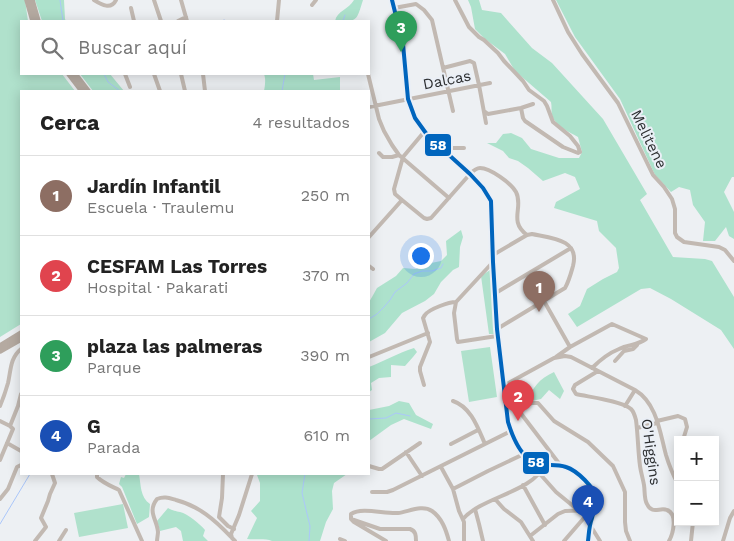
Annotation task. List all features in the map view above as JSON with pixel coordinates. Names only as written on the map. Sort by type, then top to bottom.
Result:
[{"type":"highway","points":[[27,0],[33,20]]},
{"type":"highway","points":[[32,0],[38,20]]},
{"type":"highway","points":[[70,75],[81,90]]},
{"type":"highway","points":[[76,75],[87,90]]},
{"type":"highway","points":[[0,346],[20,334]]},
{"type":"highway","points":[[0,351],[20,339]]},
{"type":"street","points":[[94,0],[104,6],[111,6],[116,0]]},
{"type":"street","points":[[154,0],[161,20]]},
{"type":"street","points":[[181,0],[186,19]]},
{"type":"street","points":[[277,20],[279,0]]},
{"type":"street","points":[[312,5],[316,0]]},
{"type":"street","points":[[392,0],[403,44],[408,99],[415,118],[424,132],[483,188],[491,201],[497,329],[503,386],[511,432],[524,454],[530,460],[544,466],[568,468],[592,488],[596,499],[592,510],[588,541]]},
{"type":"street","points":[[455,0],[469,27],[479,38],[484,40],[498,53],[529,90],[544,101],[553,122],[570,136],[580,152],[578,153],[563,147],[525,121],[520,108]]},
{"type":"street","name":"Melitene","points":[[553,0],[568,32],[618,103],[653,176],[672,199],[675,209],[675,233],[677,237],[684,242],[719,247],[725,250],[734,261]]},
{"type":"street","points":[[394,8],[416,4],[430,16],[435,29],[453,111]]},
{"type":"street","points":[[131,8],[134,20]]},
{"type":"street","points":[[444,68],[473,62],[486,123]]},
{"type":"street","points":[[125,75],[130,87]]},
{"type":"street","points":[[154,75],[160,90]]},
{"type":"street","points":[[181,75],[185,90]]},
{"type":"street","points":[[203,75],[205,90]]},
{"type":"street","points":[[368,75],[375,106],[384,131],[401,156],[449,198]]},
{"type":"street","name":"Dalcas","points":[[370,107],[490,83]]},
{"type":"street","points":[[484,111],[488,114],[533,104]]},
{"type":"street","points":[[424,132],[401,156],[394,189],[396,194],[424,218],[429,219],[437,213],[470,174],[478,168],[490,170],[513,188],[518,197],[518,224],[527,235]]},
{"type":"street","points":[[438,145],[464,148]]},
{"type":"street","points":[[379,153],[383,157],[401,156]]},
{"type":"street","points":[[370,237],[402,200]]},
{"type":"street","points":[[493,255],[532,234],[562,242],[571,248],[575,258],[567,286],[497,329]]},
{"type":"street","points":[[494,294],[571,248]]},
{"type":"street","points":[[493,262],[456,302],[454,313],[458,342],[498,336]]},
{"type":"street","points":[[544,301],[570,347]]},
{"type":"street","points":[[424,385],[420,367],[430,342],[423,318],[424,315],[451,302],[456,302]]},
{"type":"street","points":[[503,386],[612,324],[646,340],[633,349],[624,351],[615,362]]},
{"type":"street","points":[[370,356],[428,332]]},
{"type":"street","points":[[592,368],[619,348],[638,345]]},
{"type":"street","points":[[0,406],[8,383],[11,363],[20,350]]},
{"type":"street","points":[[554,358],[571,357],[635,390],[648,401],[677,481]]},
{"type":"street","name":"O'Higgins","points":[[598,371],[575,385],[573,389],[576,394],[625,406],[634,413],[646,500],[652,510],[665,509],[673,514],[674,524],[669,541]]},
{"type":"street","points":[[625,406],[635,390]]},
{"type":"street","points":[[10,426],[20,398]]},
{"type":"street","points":[[453,401],[459,402],[469,413],[485,444]]},
{"type":"street","points":[[506,408],[538,403],[554,421],[588,442],[613,466],[625,492],[625,522],[630,541]]},
{"type":"street","points":[[516,407],[561,466]]},
{"type":"street","points":[[637,428],[678,416],[685,419],[687,427],[684,436]]},
{"type":"street","points":[[0,421],[13,429],[0,460]]},
{"type":"street","points":[[450,444],[478,430]]},
{"type":"street","points":[[372,492],[393,490],[511,432]]},
{"type":"street","points":[[7,443],[20,450]]},
{"type":"street","points":[[370,466],[382,469],[420,443]]},
{"type":"street","points":[[406,452],[422,476]]},
{"type":"street","points":[[453,489],[524,454]]},
{"type":"street","points":[[0,499],[8,489],[17,467],[20,466]]},
{"type":"street","points":[[463,518],[486,502],[523,485],[540,474],[544,466]]},
{"type":"street","points":[[441,467],[453,489],[463,518],[464,541]]},
{"type":"street","points":[[540,474],[556,492],[578,510]]},
{"type":"street","points":[[35,541],[46,527],[40,518],[55,483],[52,475]]},
{"type":"street","points":[[224,475],[219,517],[234,529]]},
{"type":"street","points":[[231,536],[252,475]]},
{"type":"street","points":[[97,476],[106,484],[119,490],[142,541]]},
{"type":"street","points":[[523,485],[545,525]]},
{"type":"street","points":[[157,541],[158,533],[152,515],[153,507],[157,499],[164,497],[195,506],[216,521],[235,541]]},
{"type":"street","points":[[495,499],[504,509],[522,522],[533,541]]},
{"type":"street","points":[[351,518],[351,514],[357,512],[392,513],[426,508],[434,512],[440,519],[450,541]]},
{"type":"street","points":[[475,509],[483,541]]},
{"type":"street","points":[[530,536],[564,511],[592,510]]},
{"type":"street","points":[[564,541],[592,510]]},
{"type":"street","points":[[723,541],[734,511]]},
{"type":"street","points":[[351,518],[354,522],[386,541]]},
{"type":"street","points":[[351,518],[380,529],[410,529],[415,533],[416,541]]},
{"type":"street","points":[[590,525],[600,541]]},
{"type":"street","points":[[691,541],[693,526]]},
{"type":"street","points":[[59,541],[66,530]]},
{"type":"green space","points":[[0,0],[25,0],[28,20],[20,20],[20,75],[63,75],[74,90],[20,90],[20,325],[0,337]]},
{"type":"green space","points":[[35,0],[64,0],[66,20],[42,20]]},
{"type":"green space","points":[[354,0],[363,0],[355,19],[335,20],[338,15]]},
{"type":"green space","points":[[468,0],[479,0],[482,10],[501,13],[532,48],[552,63],[603,119],[647,194],[640,200],[673,257],[712,261],[734,297],[734,349],[721,330],[650,288],[641,289],[577,327],[568,314],[580,306],[587,289],[617,272],[619,268],[616,248],[599,231],[597,221],[554,208],[556,202],[580,189],[575,177],[565,173],[543,181],[518,161],[509,158],[503,151],[487,143],[496,143],[503,134],[511,133],[522,138],[531,149],[559,158],[579,158],[582,152],[578,137],[563,128],[554,119],[551,102],[515,71],[505,54],[475,29]]},
{"type":"green space","points":[[556,0],[734,0],[734,177],[732,177],[724,192],[734,212],[734,239],[729,236],[726,227],[715,241],[703,241],[705,222],[693,205],[690,190],[679,187],[671,192],[655,175],[620,99],[575,37]]},
{"type":"green space","points":[[81,75],[111,75],[123,90],[92,90]]},
{"type":"green space","points":[[264,75],[313,75],[314,80],[340,77],[340,90],[264,90]]},
{"type":"green space","points":[[461,230],[463,237],[460,247],[459,267],[453,270],[441,282],[434,294],[402,313],[385,333],[370,341],[370,300],[377,288],[396,276],[403,268],[416,269],[421,265],[441,261],[447,255],[446,241]]},
{"type":"green space","points":[[490,270],[496,334],[489,334],[481,276]]},
{"type":"green space","points":[[490,347],[497,397],[469,402],[461,351]]},
{"type":"green space","points":[[414,348],[417,352],[405,366],[391,365],[391,377],[379,378],[371,383],[372,390],[370,391],[370,367]]},
{"type":"green space","points":[[554,372],[564,391],[560,399],[549,390],[541,399],[527,402],[537,384]]},
{"type":"green space","points":[[399,401],[409,403],[416,415],[433,424],[431,429],[404,419],[391,425],[370,440],[370,410],[389,406]]},
{"type":"green space","points":[[126,475],[139,475],[144,498],[150,504],[149,517],[137,524],[122,487],[119,484],[121,477],[124,478]]},
{"type":"green space","points":[[257,475],[346,475],[334,483],[332,491],[333,509],[326,522],[320,541],[247,539],[257,518],[251,511],[260,501],[260,483]]},
{"type":"green space","points":[[123,504],[128,528],[79,537],[74,513]]},
{"type":"green space","points":[[168,508],[183,513],[197,522],[205,530],[203,536],[208,541],[183,541],[181,531],[176,527],[160,531],[157,521]]},
{"type":"waterway","points":[[60,0],[63,20]]},
{"type":"waterway","points":[[343,20],[345,15]]},
{"type":"waterway","points":[[104,75],[108,82],[119,90]]},
{"type":"waterway","points":[[282,90],[285,75]]},
{"type":"waterway","points":[[370,318],[377,314],[395,292],[407,283],[414,274],[441,268],[443,264]]},
{"type":"waterway","points":[[370,419],[386,418],[396,413],[410,416]]},
{"type":"waterway","points":[[0,524],[29,475]]},
{"type":"waterway","points":[[305,475],[302,493],[310,526],[309,541]]},
{"type":"transit line","name":"58","points":[[392,0],[403,44],[408,99],[415,118],[428,136],[483,188],[491,201],[497,329],[508,422],[511,432],[519,447],[529,459],[539,464],[561,466],[570,469],[585,480],[593,490],[596,504],[590,524],[588,541]]},
{"type":"place","name":"plaza las palmeras","points":[[401,52]]},
{"type":"place","name":"Jardín Infantil","points":[[539,312]]},
{"type":"place","name":"CESFAM Las Torres","points":[[518,421]]},
{"type":"place","name":"G","points":[[588,526]]}]
